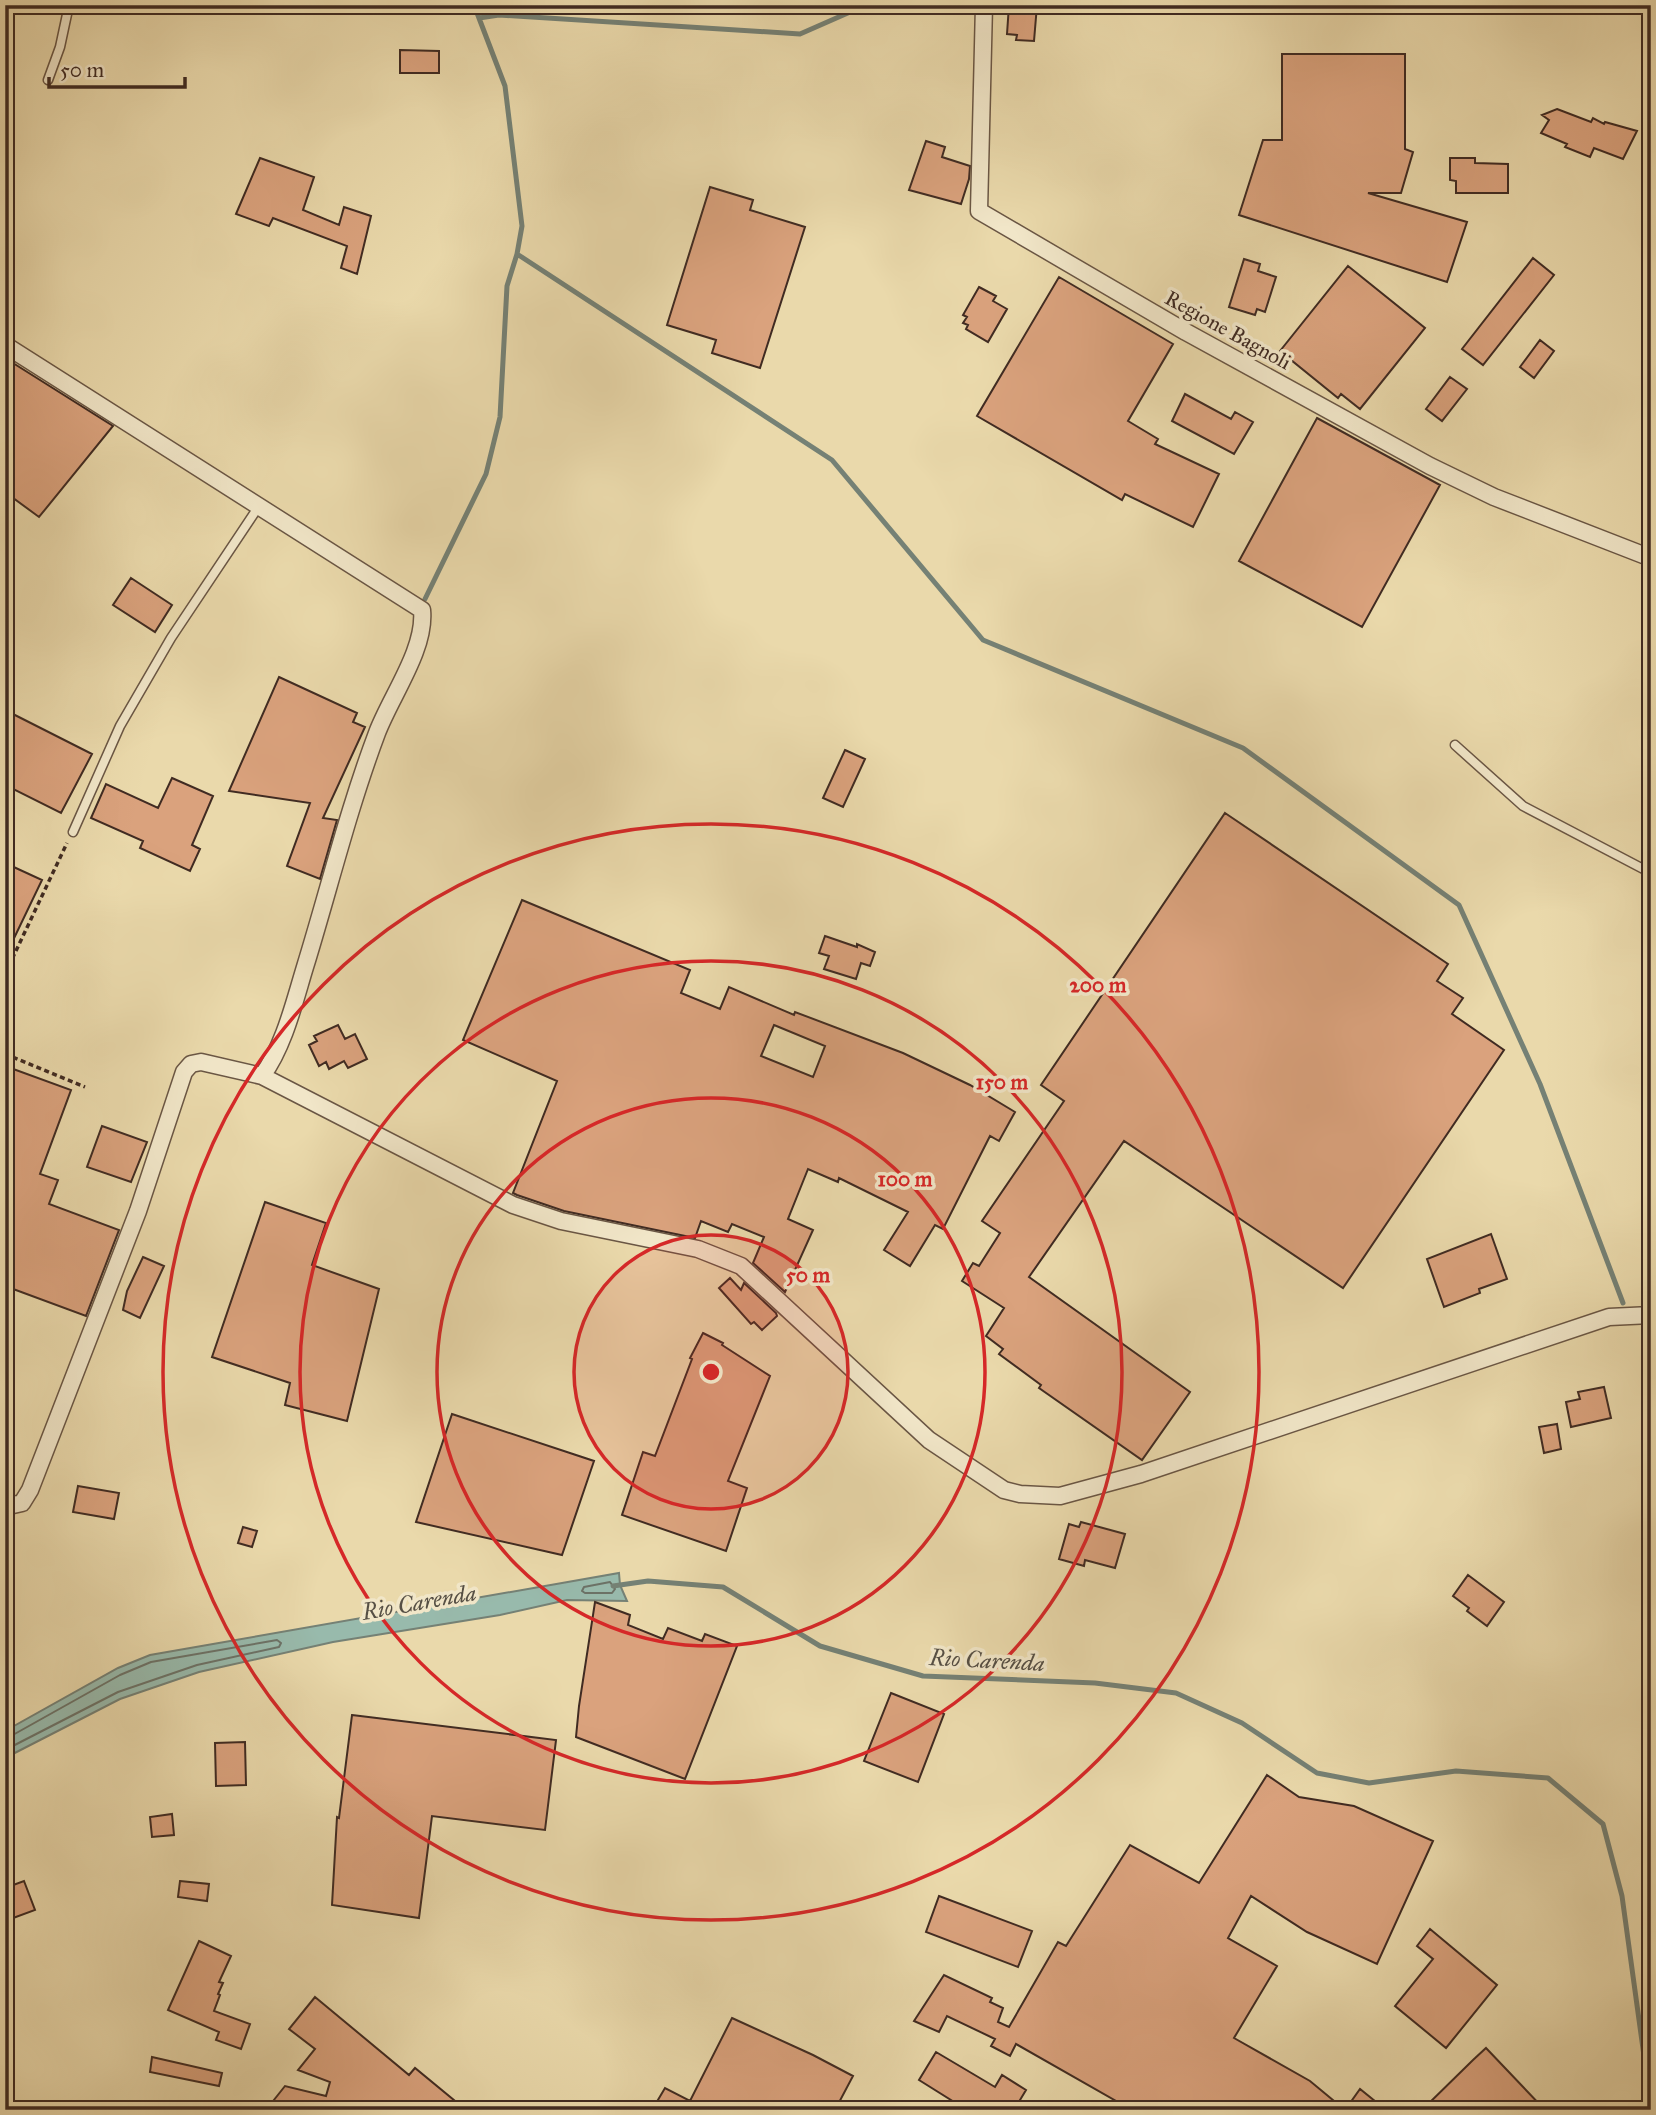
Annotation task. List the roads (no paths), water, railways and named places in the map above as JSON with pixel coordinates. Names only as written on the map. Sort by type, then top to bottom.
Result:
[{"type":"street","name":"Regione Bagnoli","points":[[984,5],[979,211],[1186,331],[1418,460],[1494,497],[1651,558]]},
{"type":"street","points":[[5,345],[422,610],[424,623],[419,642],[364,766],[294,1001],[271,1063],[262,1076]]},
{"type":"street","points":[[5,1504],[22,1503],[30,1490],[138,1211],[184,1072],[191,1064],[201,1062],[262,1076],[513,1205],[561,1221],[698,1249],[741,1266],[929,1440],[993,1484],[1020,1494],[1060,1496],[1141,1474],[1608,1317],[1651,1315]]},
{"type":"lane","points":[[48,80],[60,47],[69,5]]},
{"type":"lane","points":[[73,832],[120,726],[171,638],[258,506]]},
{"type":"lane","points":[[1455,745],[1523,806],[1651,873]]},
{"type":"water","points":[[619,1573],[620,1585],[627,1601],[567,1600],[500,1615],[333,1642],[199,1672],[120,1699],[5,1758],[5,1731],[118,1668],[150,1655]]},
{"type":"waterway","points":[[474,5],[505,86],[522,226],[517,254],[832,460],[983,640],[1243,748],[1459,905],[1540,1084],[1623,1303]]},
{"type":"waterway","points":[[479,18],[499,15],[800,34],[866,5]]},
{"type":"waterway","points":[[425,599],[486,474],[500,417],[507,286],[517,254]]},
{"type":"waterway","name":"Rio Carenda","points":[[613,1586],[648,1581],[723,1587],[820,1646],[923,1676],[1095,1683],[1176,1693],[1242,1723],[1317,1773],[1369,1783],[1456,1771],[1548,1778],[1603,1824],[1622,1896],[1651,2107]]}]
